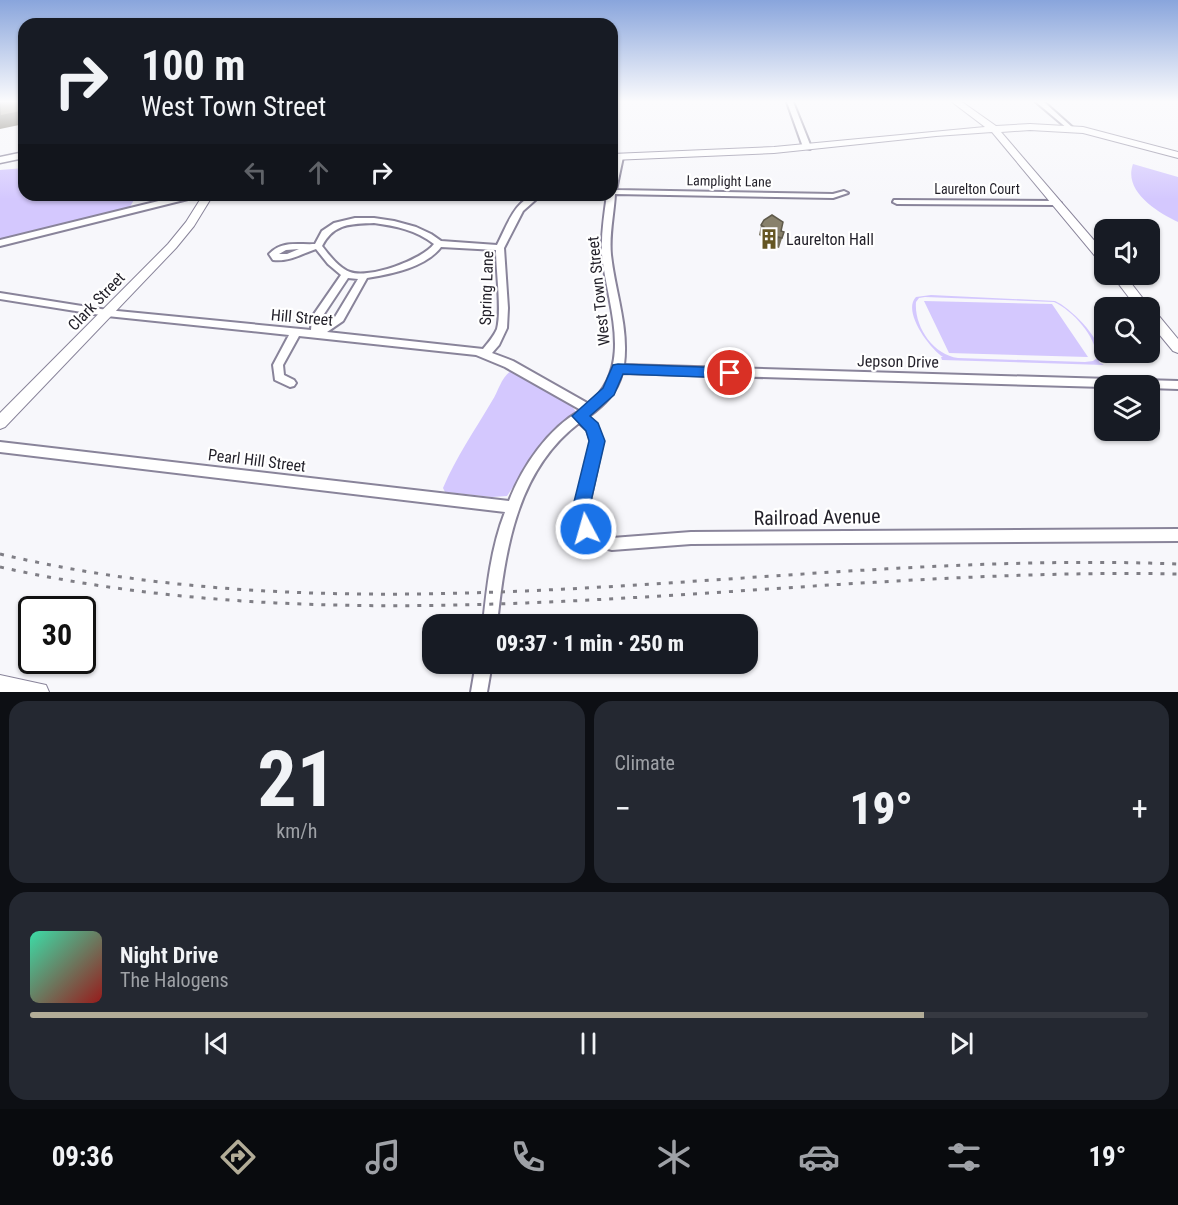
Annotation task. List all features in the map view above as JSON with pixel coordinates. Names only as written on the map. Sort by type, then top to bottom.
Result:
[{"type":"main road","points":[[618,157],[807,147],[931,134]]},
{"type":"main road","points":[[998,134],[1094,247]]},
{"type":"main road","points":[[1101,134],[1178,155]]},
{"type":"main road","points":[[0,160],[18,156]]},
{"type":"main road","name":"Clark Street","points":[[0,423],[183,233],[204,201]]},
{"type":"main road","points":[[1126,285],[1135,297]]},
{"type":"main road","points":[[1160,326],[1178,348]]},
{"type":"main road","points":[[0,685],[39,692]]},
{"type":"street","points":[[802,134],[807,147]]},
{"type":"street","name":"Lamplight Lane","points":[[618,193],[833,196],[844,193]]},
{"type":"street","points":[[0,243],[169,201]]},
{"type":"street","name":"Spring Lane","points":[[486,353],[502,328],[500,248],[519,210],[530,201]]},
{"type":"street","name":"West Town Street","points":[[491,614],[496,562],[511,507],[543,452],[562,431],[609,391],[618,369],[621,343],[620,319],[606,248],[611,201]]},
{"type":"street","name":"Laurelton Court","points":[[897,202],[1057,202]]},
{"type":"street","points":[[439,244],[434,252],[419,260],[364,276],[346,274],[314,247],[329,230],[340,224],[357,220],[412,227],[439,244],[500,248]]},
{"type":"street","points":[[316,334],[317,317],[346,274]]},
{"type":"street","points":[[316,334],[339,319],[364,276]]},
{"type":"street","name":"Hill Street","points":[[0,296],[107,313],[486,353],[509,364],[584,412]]},
{"type":"street","points":[[290,383],[279,376],[278,365],[296,332]]},
{"type":"street","name":"Jepson Drive","points":[[618,369],[1178,385]]},
{"type":"street","name":"Railroad Avenue","points":[[584,412],[597,441],[581,517],[588,532],[608,544],[698,538],[1178,535]]},
{"type":"street","name":"Pearl Hill Street","points":[[0,447],[511,507]]},
{"type":"street","points":[[479,692],[482,674]]},
{"type":"shaded area","points":[[1133,164],[1178,177],[1178,222],[1161,213],[1137,192],[1131,174]]},
{"type":"shaded area","points":[[18,168],[18,201],[133,201],[128,210],[0,241],[0,170]]},
{"type":"shaded area","points":[[931,295],[1055,301],[1070,311],[1086,327],[1094,339],[1094,344],[1076,318],[1054,302],[925,297],[919,298],[916,302],[916,311],[927,338],[949,356],[1085,362],[1094,360],[1094,363],[1104,365],[942,360],[941,357],[943,357],[931,346],[919,329],[912,311],[916,297]]},
{"type":"shaded area","points":[[924,301],[1052,304],[1088,357],[949,353]]},
{"type":"shaded area","points":[[512,370],[572,406],[576,412],[545,439],[507,496],[492,497],[445,492],[443,488],[460,454],[503,380]]},
{"type":"building","points":[[772,215],[783,222],[782,238],[778,237],[777,240],[765,239],[767,236],[764,236],[764,227],[761,225]]},
{"type":"railway","points":[[0,554],[146,580],[293,592],[440,594],[588,588],[883,569],[1031,563],[1178,564]]},
{"type":"railway","points":[[0,567],[146,592],[293,604],[440,605],[588,600],[1031,575],[1178,574]]},
{"type":"place","name":"Laurelton Hall","points":[[769,239]]},
{"type":"route","points":[[586,529],[582,521],[581,510],[597,441],[595,431],[587,421],[579,416],[609,391],[618,369],[730,373]]}]
